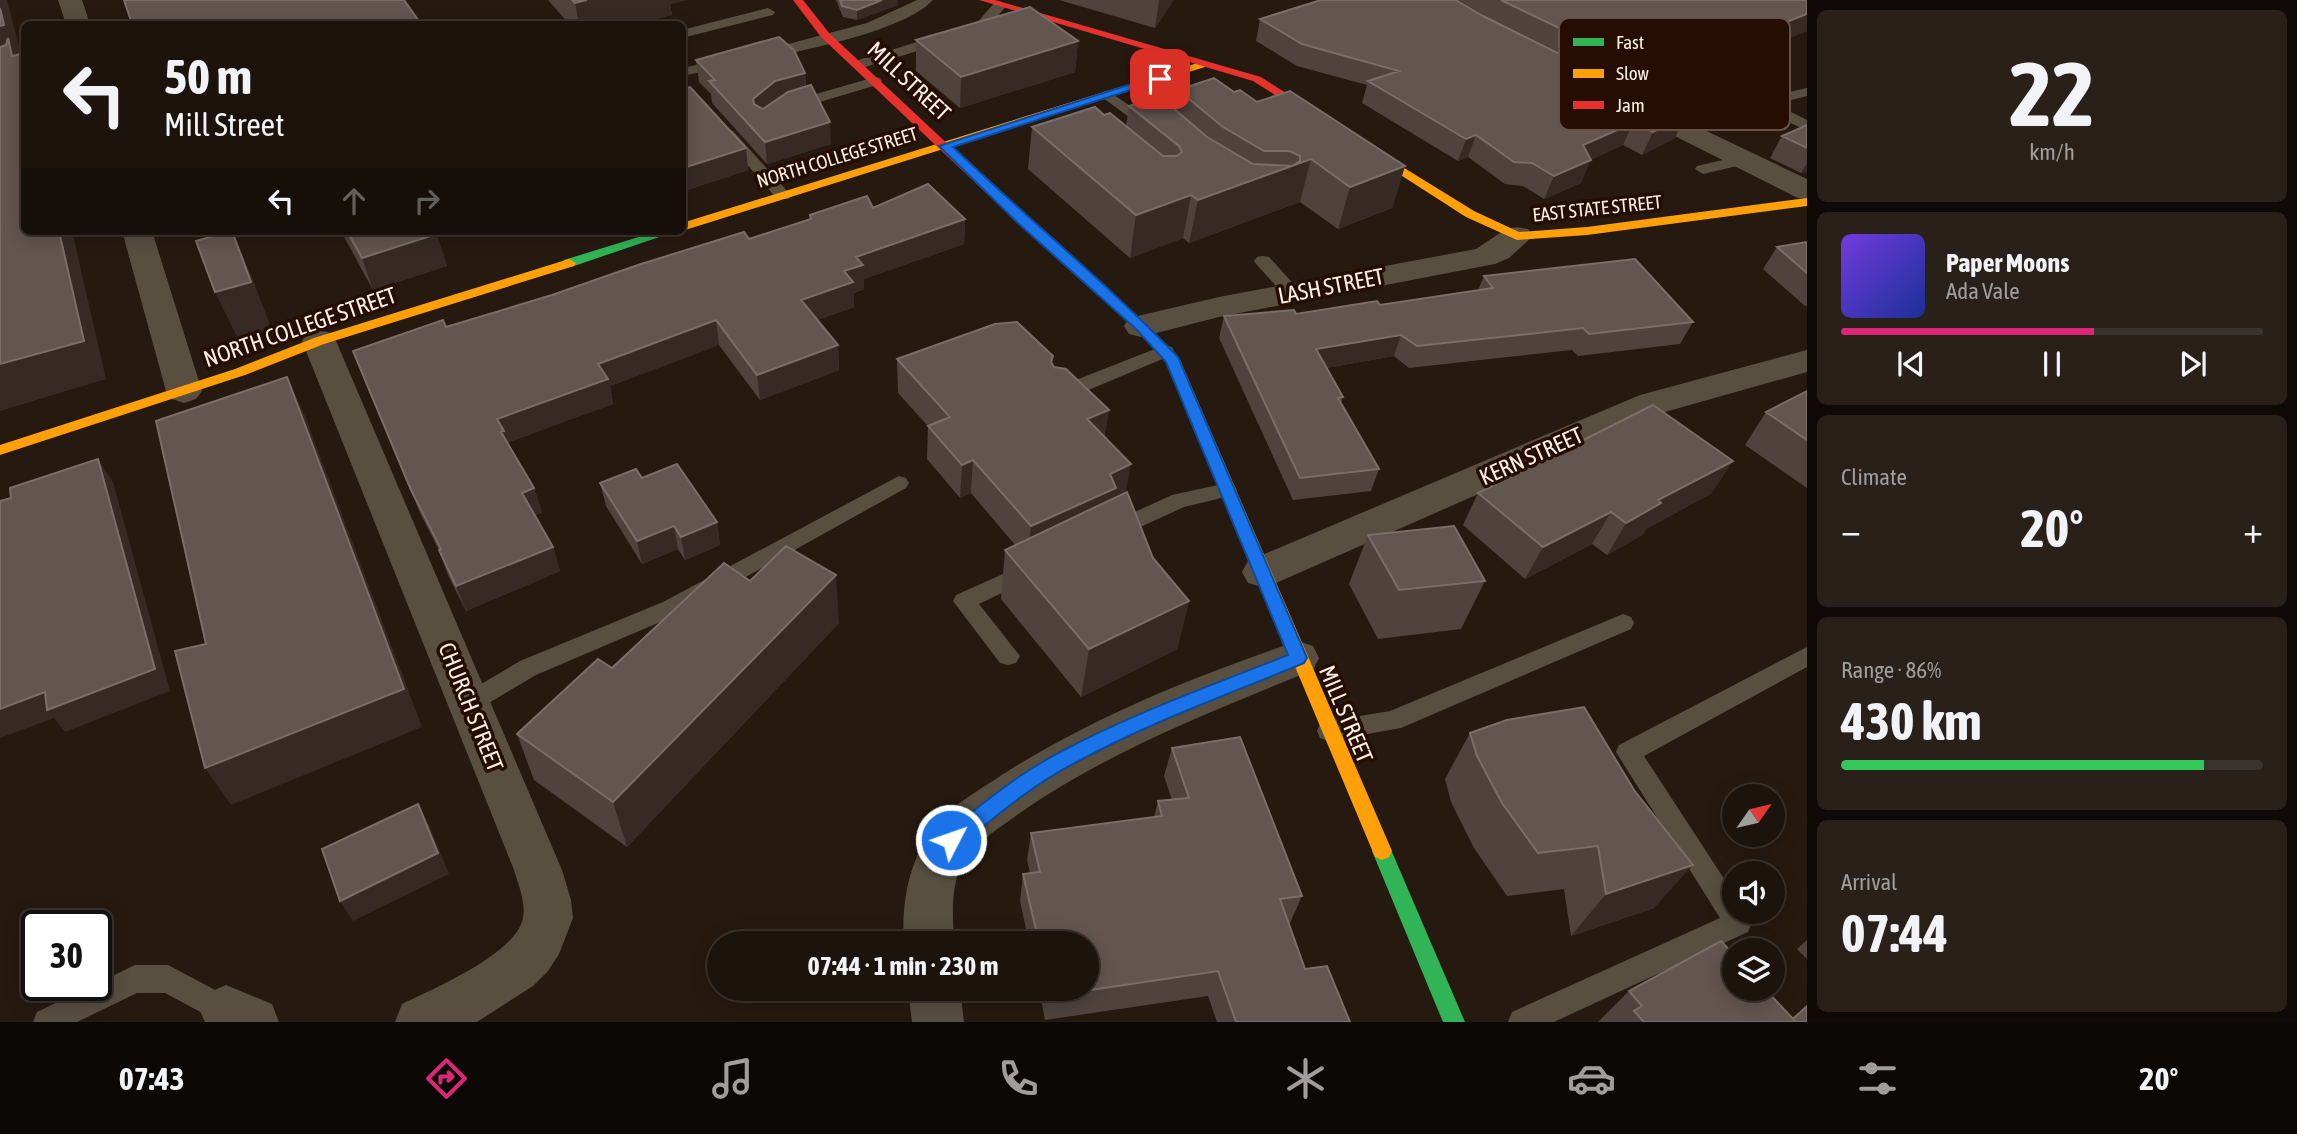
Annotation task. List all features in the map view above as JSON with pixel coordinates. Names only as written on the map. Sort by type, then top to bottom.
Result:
[{"type":"street","points":[[70,0],[77,21]]},
{"type":"street","name":"MILL STREET","points":[[798,0],[828,38],[1166,351],[1179,372],[1454,1022]]},
{"type":"street","name":"EAST STATE STREET","points":[[992,2],[1257,79],[1470,214],[1517,236],[1587,231],[1807,202]]},
{"type":"street","name":"NORTH COLLEGE STREET","points":[[686,227],[1204,64]]},
{"type":"street","points":[[1684,130],[1807,191]]},
{"type":"street","points":[[138,235],[184,391]]},
{"type":"street","name":"NORTH COLLEGE STREET","points":[[0,450],[184,391],[319,341],[658,235]]},
{"type":"street","name":"LASH STREET","points":[[1141,326],[1484,257],[1498,251],[1517,236]]},
{"type":"street","name":"CHURCH STREET","points":[[319,341],[538,870],[548,917],[540,940],[525,963],[467,999],[421,1022]]},
{"type":"street","name":"KERN STREET","points":[[1262,572],[1653,403],[1807,361]]},
{"type":"street","points":[[928,931],[926,918],[935,869],[951,840],[976,818],[1067,757],[1139,723],[1298,658]]},
{"type":"street","points":[[935,1001],[938,1022]]},
{"type":"lane","points":[[686,71],[742,60],[870,26],[919,6],[926,0]]},
{"type":"lane","points":[[857,65],[981,27],[992,2]]},
{"type":"lane","points":[[686,33],[768,12]]},
{"type":"lane","points":[[774,115],[783,108],[876,81]]},
{"type":"lane","points":[[1108,95],[1163,136]]},
{"type":"lane","points":[[1063,109],[1080,124]]},
{"type":"lane","points":[[1790,117],[1807,125]]},
{"type":"lane","points":[[715,119],[783,196]]},
{"type":"lane","points":[[1703,169],[1744,160]]},
{"type":"lane","points":[[1263,261],[1293,294]]},
{"type":"lane","points":[[1060,394],[1166,351]]},
{"type":"lane","points":[[469,703],[528,668],[671,608],[899,482]]},
{"type":"lane","points":[[1091,542],[1180,500],[1227,490]]},
{"type":"lane","points":[[1008,656],[964,601],[1040,565]]},
{"type":"lane","points":[[1329,731],[1392,721],[1623,623]]},
{"type":"lane","points":[[1522,1022],[1738,923],[1628,752],[1807,656]]},
{"type":"lane","points":[[47,1022],[135,979],[168,979],[239,1017]]},
{"type":"building","points":[[124,0],[404,0],[419,21],[131,21]]},
{"type":"building","points":[[840,0],[882,0],[857,10],[842,6]]},
{"type":"building","points":[[1321,0],[1456,0],[1559,54],[1559,130],[1617,130],[1583,145],[1591,160],[1554,176],[1532,163],[1514,162],[1476,135],[1466,139],[1368,81],[1399,71],[1302,44],[1260,19]]},
{"type":"building","points":[[1501,0],[1807,0],[1807,14],[1790,21],[1790,18],[1559,18],[1559,28]]},
{"type":"building","points":[[1030,7],[1078,41],[961,77],[916,40]]},
{"type":"building","points":[[0,8],[4,25],[0,26]]},
{"type":"building","points":[[779,37],[794,50],[805,73],[775,81],[753,99],[754,104],[763,109],[788,92],[811,85],[830,122],[765,142],[709,81],[715,80],[696,60]]},
{"type":"building","points":[[8,38],[12,56],[21,54],[21,235],[60,235],[84,341],[0,364],[0,47],[6,45]]},
{"type":"building","points":[[1214,78],[1234,92],[1240,90],[1257,102],[1290,91],[1405,166],[1350,187],[1311,159],[1292,166],[1300,161],[1300,156],[1290,151],[1264,151],[1223,127],[1178,90]]},
{"type":"building","points":[[690,87],[746,148],[686,167],[686,88]]},
{"type":"building","points":[[1159,96],[1207,137],[1253,164],[1292,166],[1198,200],[1191,195],[1136,215],[1032,127],[1095,107],[1104,115],[1110,113],[1163,156],[1177,156],[1182,152],[1179,146],[1129,106]]},
{"type":"building","points":[[1807,125],[1807,148],[1782,136]]},
{"type":"building","points":[[928,184],[965,219],[856,257],[863,265],[844,271],[853,282],[801,300],[838,345],[757,375],[716,320],[598,364],[608,379],[497,419],[504,431],[501,432],[534,488],[522,493],[553,547],[456,586],[439,550],[441,549],[411,490],[353,351],[443,320],[446,327],[552,295],[744,232],[749,239],[811,219],[810,215],[867,196],[873,208]]},
{"type":"building","points":[[218,235],[233,235],[251,282],[215,292],[196,241]]},
{"type":"building","points":[[349,235],[434,235],[362,258]]},
{"type":"building","points":[[1807,242],[1807,273],[1777,247]]},
{"type":"building","points":[[1635,259],[1693,322],[1589,334],[1583,328],[1417,346],[1401,335],[1316,349],[1343,397],[1338,398],[1379,469],[1300,478],[1224,316],[1294,310],[1296,314],[1377,301],[1380,305],[1493,288],[1484,276]]},
{"type":"building","points":[[1017,322],[1053,356],[1051,362],[1054,367],[1066,369],[1109,410],[1087,419],[1131,464],[1110,474],[1116,488],[1031,526],[973,460],[962,465],[928,426],[950,417],[897,359],[995,324]]},
{"type":"building","points":[[287,377],[404,689],[205,768],[175,651],[206,644],[156,421]]},
{"type":"building","points":[[1807,391],[1807,440],[1766,412]]},
{"type":"building","points":[[1653,405],[1733,461],[1658,500],[1661,503],[1626,523],[1611,512],[1543,547],[1478,493]]},
{"type":"building","points":[[98,459],[155,669],[47,710],[45,692],[0,709],[0,501],[11,498],[10,488]]},
{"type":"building","points":[[677,464],[717,522],[681,537],[674,526],[637,541],[600,483],[636,469],[642,478]]},
{"type":"building","points":[[1127,492],[1153,558],[1189,601],[1089,649],[1005,550]]},
{"type":"building","points":[[1454,526],[1485,581],[1399,590],[1368,535]]},
{"type":"building","points":[[786,546],[836,575],[613,802],[517,734],[598,659],[612,668],[724,563],[750,581]]},
{"type":"building","points":[[1584,707],[1634,790],[1693,865],[1606,894],[1598,846],[1538,853],[1502,803],[1477,756],[1470,733],[1507,720]]},
{"type":"building","points":[[1240,737],[1302,896],[1280,899],[1305,969],[1327,966],[1350,1022],[1236,1022],[1218,971],[1099,989],[1099,931],[1036,931],[1023,874],[1040,872],[1031,833],[1162,816],[1158,801],[1189,798],[1172,748]]},
{"type":"building","points":[[418,804],[438,853],[340,901],[322,849]]},
{"type":"building","points":[[1721,941],[1722,1001],[1776,1001],[1796,1022],[1644,1022],[1634,1011],[1642,1006],[1629,991]]},
{"type":"building","points":[[1807,1006],[1807,1022],[1796,1022],[1793,1019]]},
{"type":"traffic: fast","points":[[569,263],[658,235]]},
{"type":"traffic: fast","points":[[1382,851],[1454,1022]]},
{"type":"traffic: slow","points":[[686,226],[1204,64]]},
{"type":"traffic: slow","points":[[1333,127],[1470,214],[1517,236],[1587,231],[1807,202]]},
{"type":"traffic: slow","points":[[0,450],[240,372],[319,341],[569,263]]},
{"type":"traffic: slow","points":[[1133,319],[1173,360],[1382,851]]},
{"type":"traffic: jam","points":[[798,0],[825,35],[1024,222],[1133,319]]},
{"type":"traffic: jam","points":[[984,0],[1257,79],[1333,127]]},
{"type":"route","points":[[951,840],[976,818],[1067,757],[1139,723],[1298,658],[1173,360],[1141,326],[1024,222],[945,146],[1160,79]]}]
